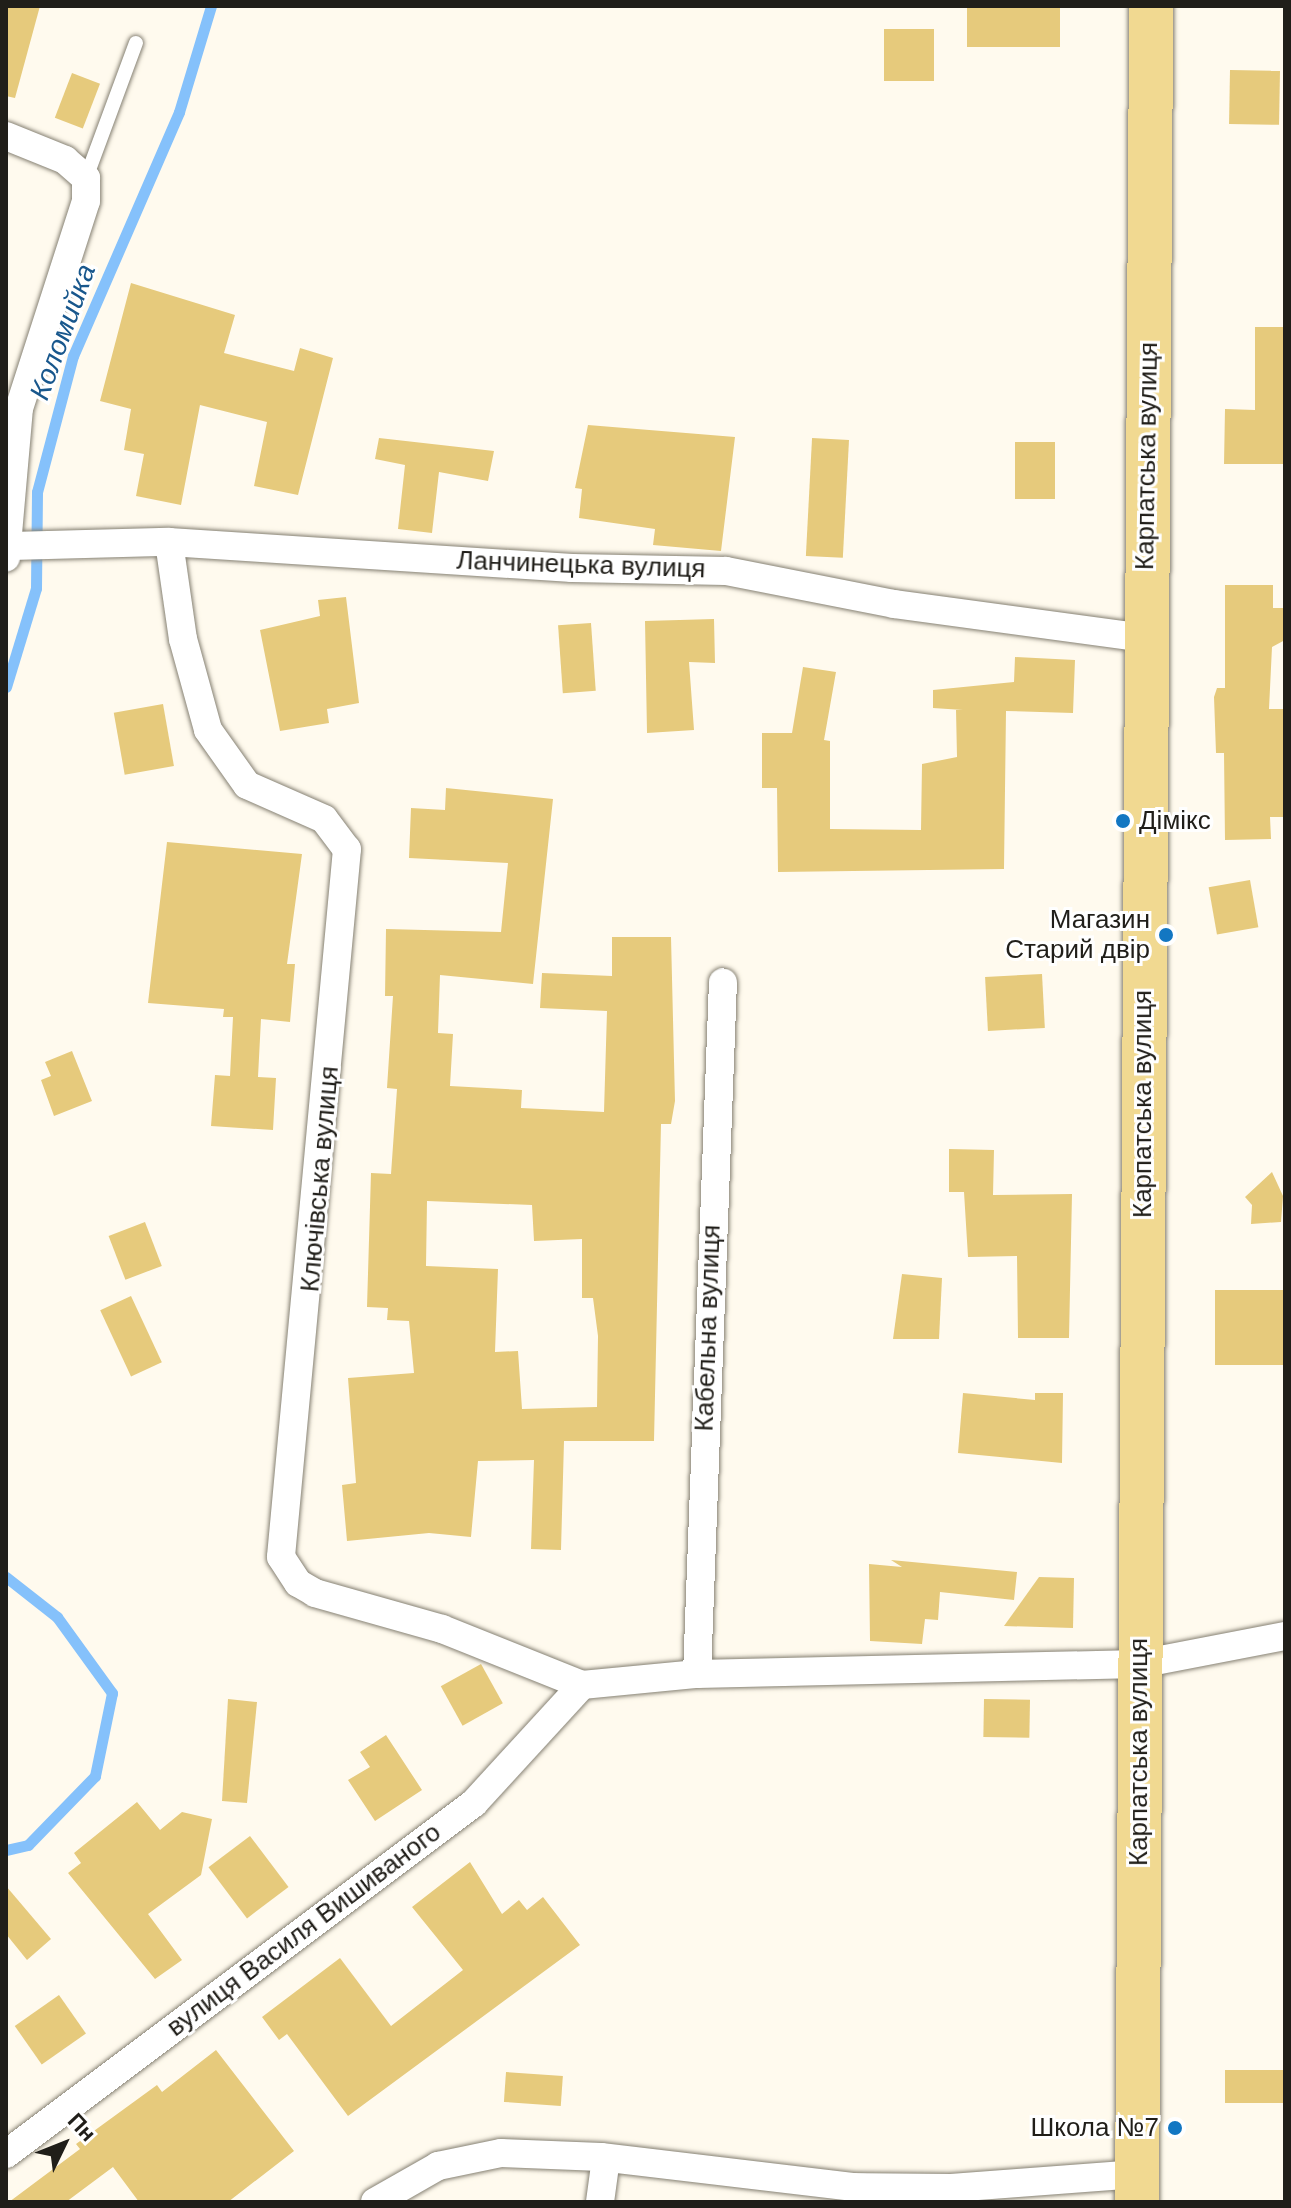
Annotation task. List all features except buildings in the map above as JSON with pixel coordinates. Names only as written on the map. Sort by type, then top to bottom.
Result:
[{"type":"main road","name":"Карпатська вулиця","points":[[1137,2188],[1151,6]]},
{"type":"street","points":[[6,136],[65,160],[86,178],[79,228],[19,408],[13,550]]},
{"type":"street","name":"Ланчинецька вулиця","points":[[13,550],[169,542],[572,568],[726,571],[894,604],[1145,638]]},
{"type":"street","name":"Ключівська вулиця","points":[[169,542],[183,639],[221,751],[265,798],[333,824],[347,849],[306,1340],[279,1525],[281,1557],[298,1583],[315,1593],[442,1629],[582,1685]]},
{"type":"street","name":"Кабельна вулиця","points":[[697,1674],[723,982]]},
{"type":"street","points":[[582,1685],[697,1674],[1139,1664],[1285,1636]]},
{"type":"street","name":"вулиця Василя Вишиваного","points":[[6,2154],[474,1803],[582,1685]]},
{"type":"street","points":[[375,2202],[438,2166],[479,2154],[606,2158],[852,2187],[1137,2188]]},
{"type":"street","points":[[600,2202],[606,2158]]},
{"type":"lane","points":[[86,178],[136,43]]},
{"type":"waterway","name":"Коломийка","points":[[6,687],[36,588],[37,492],[73,356],[179,112],[211,6]]},
{"type":"waterway","name":"Коломийка","points":[[6,1577],[57,1617],[112,1693],[95,1776],[28,1845],[6,1850]]},
{"type":"place","name":"Дімікс","points":[[1123,821]]},
{"type":"place","name":"Магазин Старий двір","points":[[1166,935]]},
{"type":"place","name":"Школа №7","points":[[1175,2128]]}]
